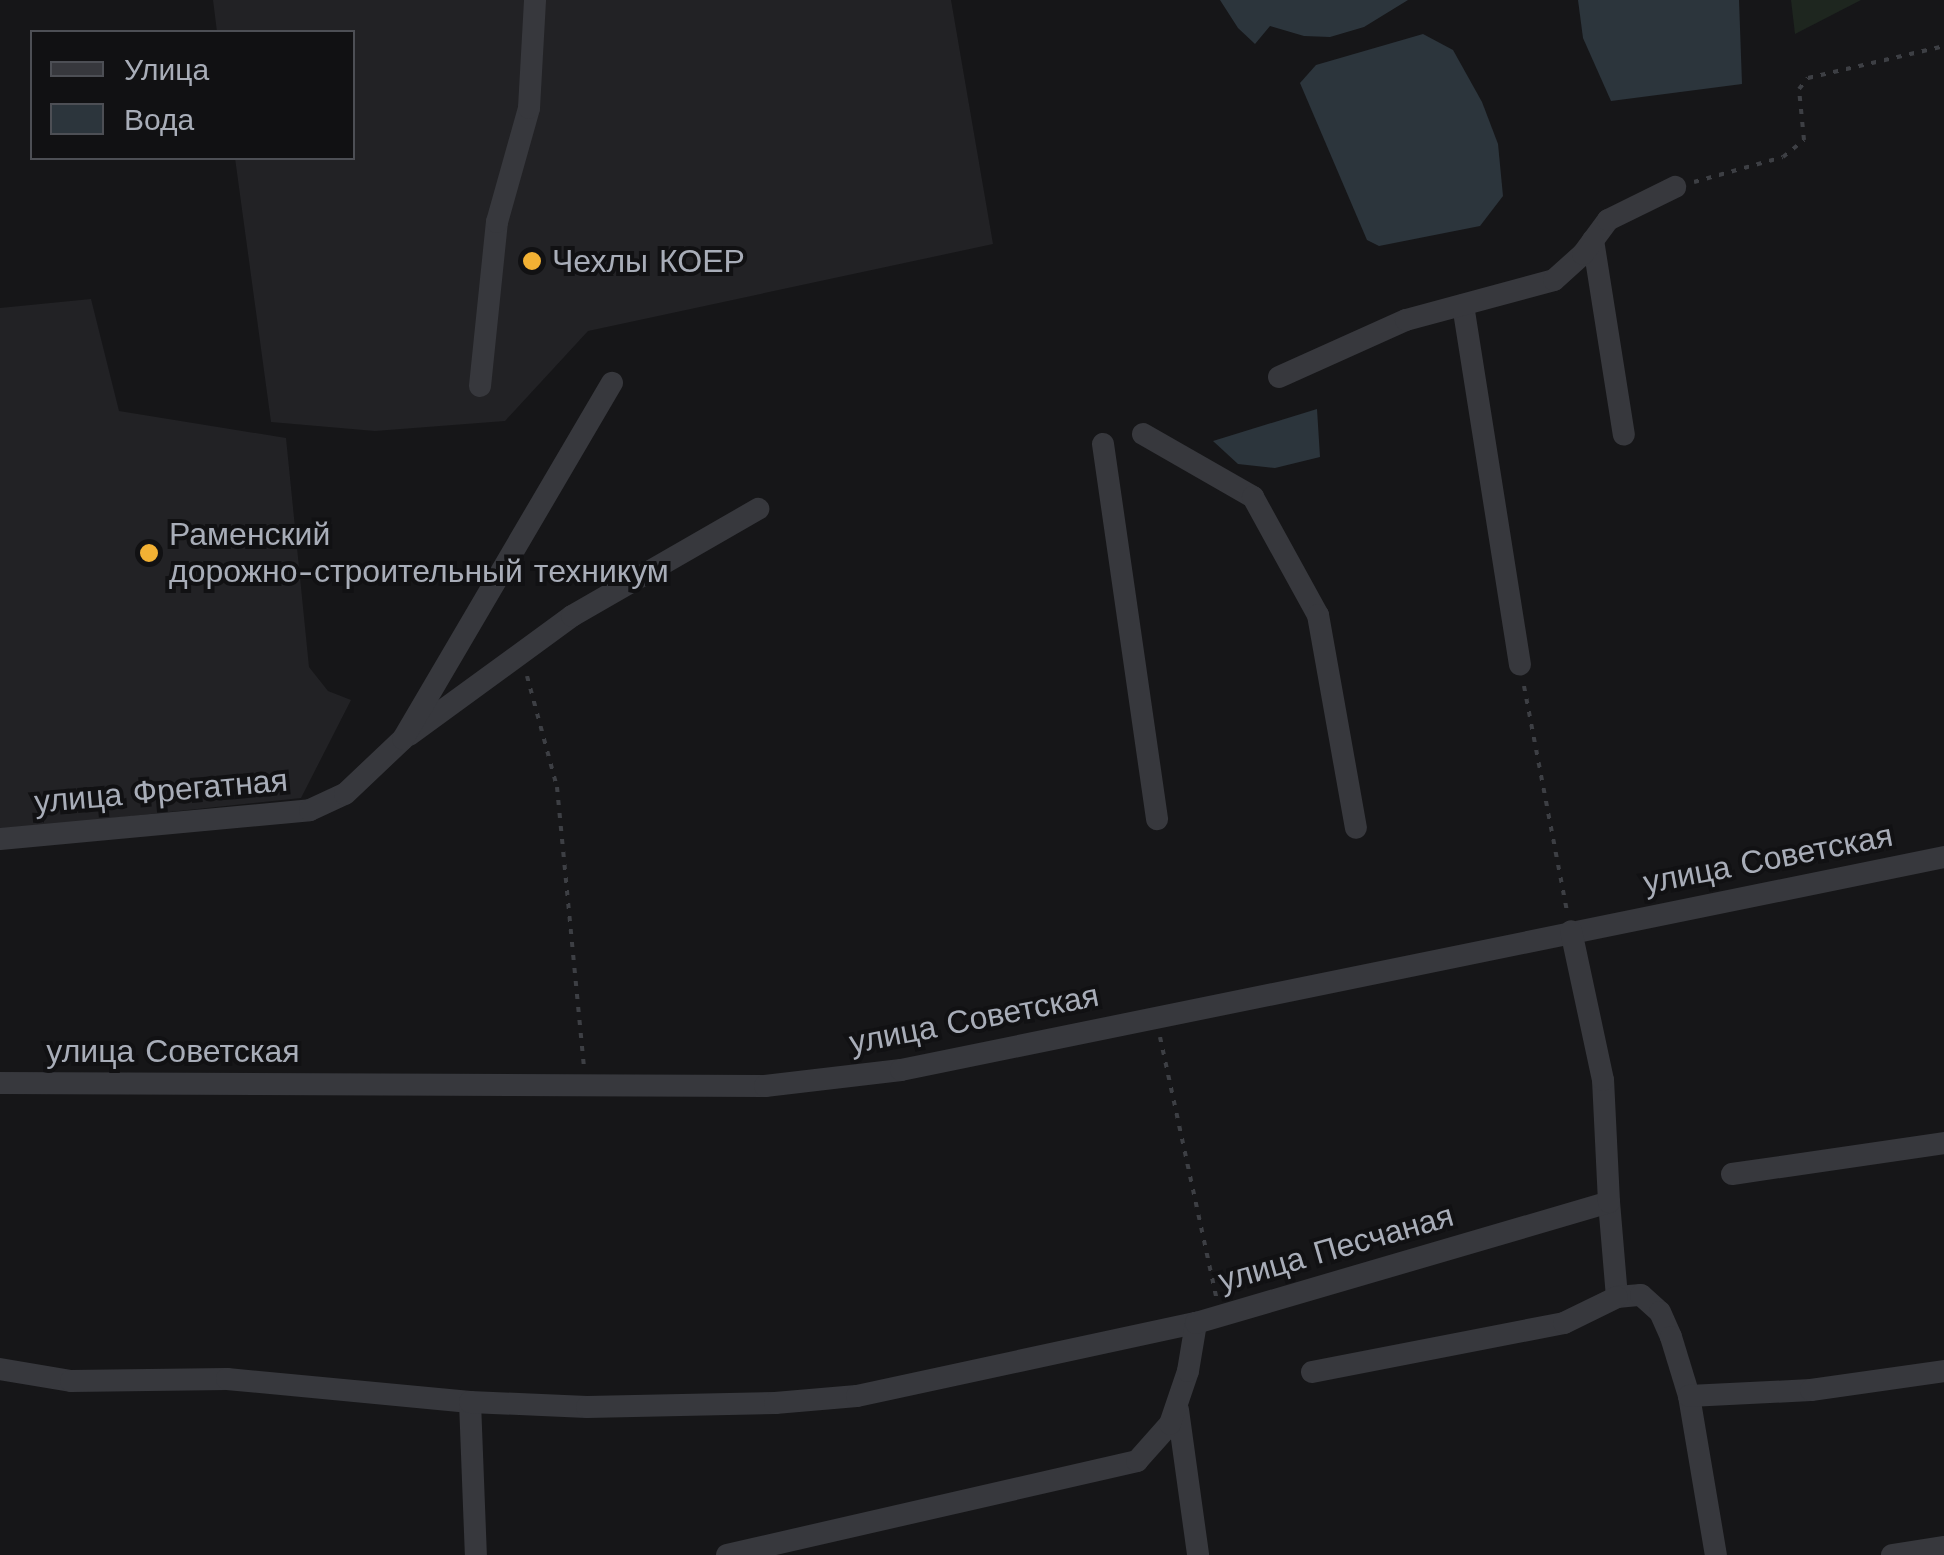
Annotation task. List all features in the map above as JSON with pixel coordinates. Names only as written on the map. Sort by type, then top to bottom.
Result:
[{"type":"street","points":[[480,386],[497,222],[530,108],[535,0]]},
{"type":"street","points":[[1279,377],[1406,320],[1554,280],[1608,220],[1675,187]]},
{"type":"street","points":[[1593,240],[1624,434]]},
{"type":"street","points":[[1463,304],[1520,665]]},
{"type":"street","name":"улица Фрегатная","points":[[0,839],[310,810],[345,794],[404,739],[612,383]]},
{"type":"street","points":[[1143,434],[1252,497],[1318,615],[1356,828]]},
{"type":"street","points":[[1103,444],[1156,820]]},
{"type":"street","points":[[404,739],[572,616],[758,509]]},
{"type":"street","name":"улица Советская","points":[[0,1083],[765,1086],[901,1070],[1944,857]]},
{"type":"street","points":[[1571,931],[1603,1080],[1617,1297]]},
{"type":"street","points":[[1732,1174],[1944,1143]]},
{"type":"street","name":"улица Песчаная","points":[[727,1555],[1138,1461],[1170,1424],[1196,1323],[1609,1202]]},
{"type":"street","points":[[1312,1372],[1564,1323],[1617,1297],[1642,1295],[1660,1312],[1689,1396],[1716,1555]]},
{"type":"street","points":[[0,1369],[71,1382],[227,1379],[470,1402],[588,1407],[775,1403],[857,1396],[1196,1323]]},
{"type":"street","points":[[1689,1396],[1811,1390],[1944,1371]]},
{"type":"street","points":[[470,1402],[476,1555]]},
{"type":"street","points":[[1178,1402],[1198,1555]]},
{"type":"street","points":[[1892,1555],[1944,1547]]},
{"type":"path","points":[[1675,187],[1783,158],[1804,140],[1799,89],[1808,78],[1944,46]]},
{"type":"path","points":[[521,653],[557,787],[578,1036],[587,1085]]},
{"type":"path","points":[[1520,665],[1571,931]]},
{"type":"path","points":[[1156,1018],[1220,1316]]},
{"type":"shaded area","points":[[213,0],[951,0],[993,244],[588,331],[505,421],[375,431],[271,422],[235,160],[355,160],[355,30],[217,30]]},
{"type":"shaded area","points":[[1791,0],[1861,0],[1795,34]]},
{"type":"shaded area","name":"Раменский дорожно-строительный техникум","points":[[91,299],[119,411],[286,438],[309,667],[328,691],[351,700],[301,798],[0,830],[0,308]]},
{"type":"water","points":[[1220,0],[1408,0],[1364,27],[1330,37],[1304,36],[1270,26],[1255,44],[1238,28]]},
{"type":"water","points":[[1578,0],[1739,0],[1742,84],[1611,101],[1583,38]]},
{"type":"water","points":[[1423,34],[1453,50],[1482,102],[1498,144],[1503,196],[1480,226],[1379,246],[1367,240],[1300,83],[1316,65]]},
{"type":"water","points":[[1317,409],[1320,457],[1275,468],[1238,464],[1213,441]]},
{"type":"place","name":"Чехлы КОЕР","points":[[532,261]]},
{"type":"place","name":"Раменский дорожно-строительный техникум","points":[[149,553]]}]
